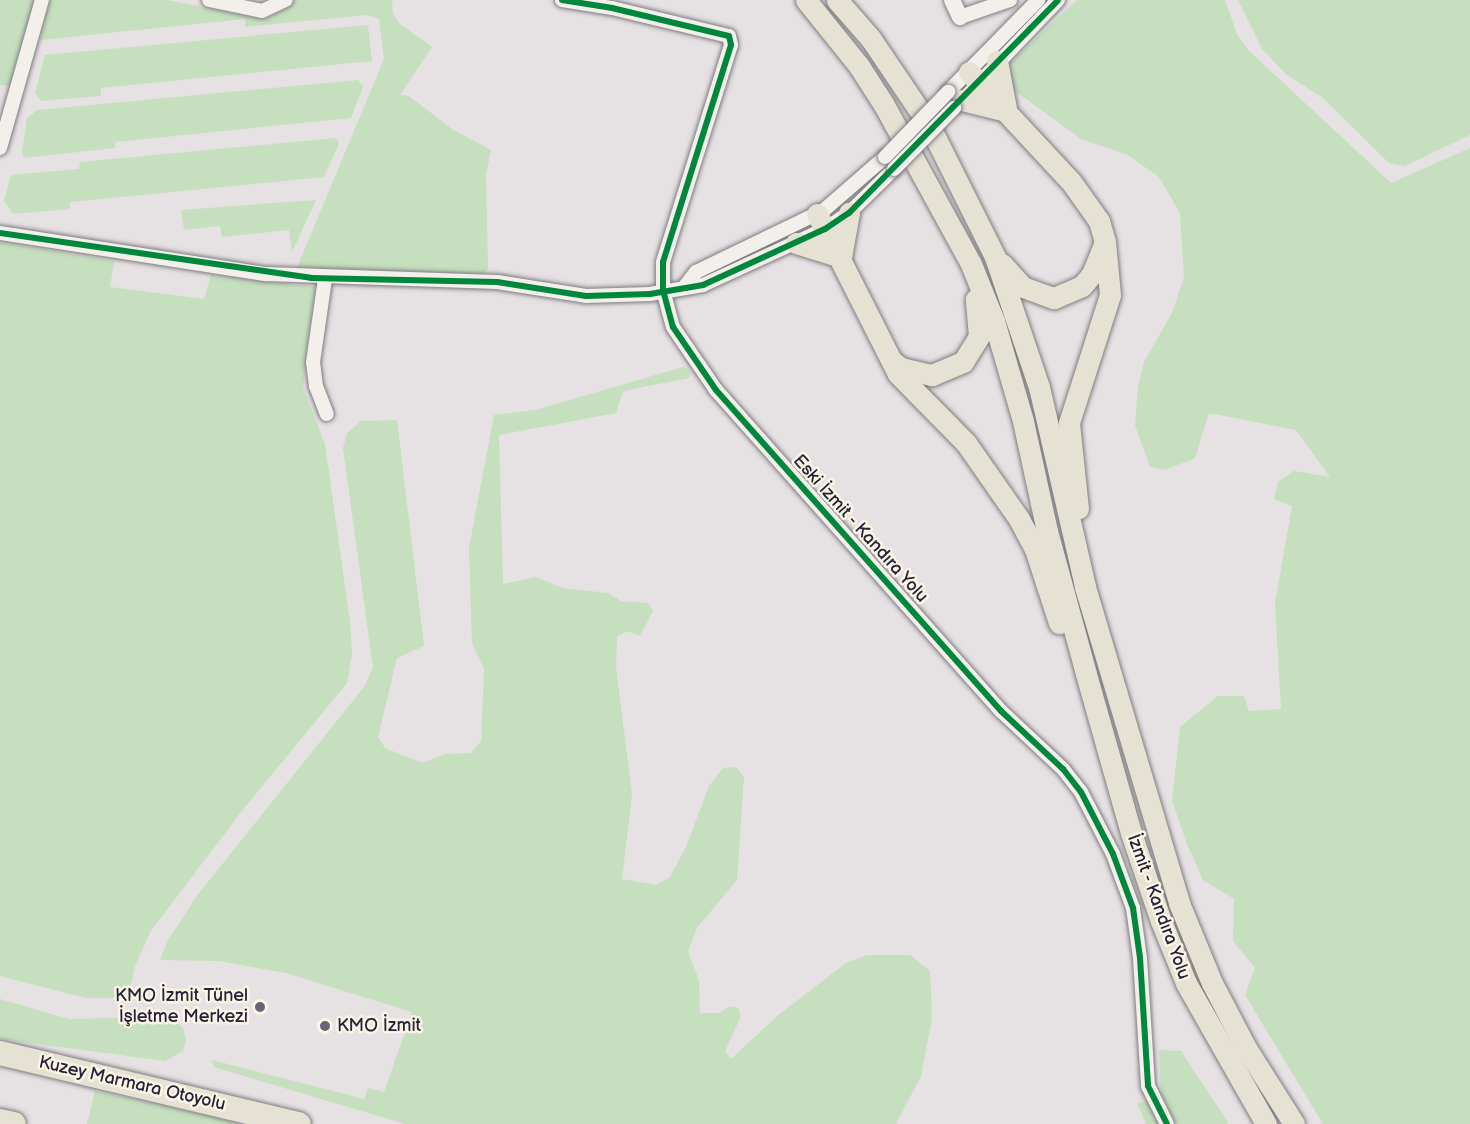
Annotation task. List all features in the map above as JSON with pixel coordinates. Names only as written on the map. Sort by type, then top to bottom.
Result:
[{"type":"highway","points":[[806,0],[860,66],[971,264],[994,321],[1023,422],[1047,531],[1086,674]]},
{"type":"highway","points":[[837,0],[871,39],[929,126],[995,257],[1039,387],[1085,588],[1179,903],[1231,1020],[1294,1124]]},
{"type":"highway","points":[[997,61],[1007,112]]},
{"type":"highway","points":[[974,77],[1086,200],[1099,221],[1105,242],[1110,295],[1076,390],[1069,423],[1085,588]]},
{"type":"highway","points":[[955,100],[1007,112]]},
{"type":"highway","points":[[841,257],[849,213]]},
{"type":"highway","points":[[821,222],[841,257],[898,375],[966,443],[1019,519],[1035,549],[1056,618],[1086,674]]},
{"type":"highway","points":[[995,257],[1023,287],[1054,298],[1082,286],[1096,266],[1105,242]]},
{"type":"highway","points":[[796,243],[841,257]]},
{"type":"highway","points":[[889,359],[901,368],[932,375],[963,362],[979,336],[971,264]]},
{"type":"highway","name":"İzmit - Kandıra Yolu","points":[[1086,674],[1131,833],[1161,921],[1186,983],[1266,1124]]},
{"type":"highway","name":"Kuzey Marmara Otoyolu","points":[[0,1053],[299,1124]]},
{"type":"highway","points":[[0,1121],[14,1124]]},
{"type":"street","points":[[0,148],[42,0]]},
{"type":"street","points":[[209,0],[262,11],[286,0]]},
{"type":"street","name":"Eski İzmit - Kandıra Yolu","points":[[562,0],[612,8],[729,36],[731,45],[663,262],[663,290],[673,327],[716,390],[1001,711],[1063,769],[1081,792],[1113,854],[1133,908],[1146,1031],[1148,1086],[1167,1124]]},
{"type":"street","points":[[952,0],[960,17],[1010,0]]},
{"type":"street","points":[[685,286],[696,272],[849,213],[894,169],[1038,0]]},
{"type":"street","points":[[974,77],[997,61],[1058,0]]},
{"type":"street","points":[[0,233],[266,274],[325,279],[497,282],[586,296],[638,295],[703,285],[796,243],[821,222],[841,199],[885,157],[955,100]]},
{"type":"street","points":[[325,279],[313,362],[316,386],[327,414]]},
{"type":"green space","points":[[0,0],[35,0],[11,86],[0,85]]},
{"type":"green space","points":[[50,0],[167,0],[265,19],[284,10],[293,0],[392,0],[393,14],[400,24],[432,47],[400,95],[409,96],[452,129],[491,150],[486,175],[488,269],[484,274],[296,270],[384,59],[379,19],[367,15],[245,27],[245,19],[40,40]]},
{"type":"green space","points":[[1077,0],[1225,0],[1237,34],[1248,50],[1391,183],[1470,148],[1470,1124],[1323,1124],[1245,995],[1255,968],[1233,941],[1234,899],[1203,880],[1187,844],[1172,801],[1180,727],[1218,696],[1244,696],[1249,711],[1281,709],[1275,603],[1292,506],[1274,499],[1278,482],[1294,471],[1330,477],[1296,430],[1209,413],[1195,458],[1165,470],[1150,467],[1135,425],[1138,387],[1144,362],[1172,313],[1184,277],[1180,213],[1159,177],[1128,155],[1081,139],[1008,86],[1010,63]]},
{"type":"green space","points":[[1238,0],[1470,0],[1470,135],[1405,166],[1389,163],[1323,98],[1287,75],[1262,49]]},
{"type":"green space","points":[[368,25],[372,61],[101,88],[101,96],[41,101],[35,93],[45,55]]},
{"type":"green space","points":[[358,80],[363,87],[351,118],[115,142],[115,148],[24,158],[22,152],[27,118],[37,110]]},
{"type":"green space","points":[[336,138],[339,144],[324,177],[70,202],[70,209],[13,214],[4,200],[11,175],[79,169],[80,162]]},
{"type":"green space","points":[[316,200],[292,252],[289,230],[222,237],[220,226],[184,230],[181,210]]},
{"type":"green space","points":[[0,242],[114,261],[110,287],[204,299],[211,275],[315,287],[303,388],[325,444],[350,622],[352,655],[347,683],[241,812],[151,931],[135,966],[128,998],[86,998],[0,976]]},
{"type":"green space","points":[[683,367],[690,371],[689,378],[623,391],[616,413],[499,435],[503,584],[536,577],[562,588],[608,593],[621,601],[648,603],[653,611],[640,636],[628,631],[617,637],[616,667],[632,794],[622,879],[656,885],[670,877],[686,847],[709,786],[723,768],[736,767],[744,777],[737,880],[697,928],[688,951],[699,981],[700,1013],[719,1013],[730,1006],[738,1008],[741,1016],[725,1051],[731,1059],[777,1016],[846,963],[867,955],[910,955],[930,971],[932,1019],[921,1076],[896,1124],[405,1124],[214,1067],[212,1060],[364,1099],[368,1088],[384,1092],[412,1012],[286,973],[219,961],[160,960],[167,942],[196,897],[364,687],[373,668],[343,448],[347,433],[361,421],[397,420],[424,646],[397,658],[378,737],[385,748],[422,763],[445,754],[471,753],[481,741],[484,669],[472,643],[469,548],[494,415],[535,410]]},
{"type":"green space","points":[[0,999],[69,1019],[152,1017],[153,1014],[173,1019],[183,1028],[186,1040],[183,1051],[165,1061],[0,1039]]},
{"type":"green space","points":[[1159,1050],[1181,1051],[1229,1124],[1175,1124],[1161,1093]]},
{"type":"green space","points":[[95,1091],[203,1114],[239,1124],[87,1124]]},
{"type":"green space","points":[[1147,1101],[1159,1124],[1146,1124],[1137,1103]]},
{"type":"cycle path","points":[[562,0],[612,8],[729,36],[731,45],[663,262],[663,290],[673,327],[716,390],[1001,711],[1063,769],[1081,792],[1113,854],[1133,908],[1140,958],[1148,1086],[1167,1124]]},
{"type":"cycle path","points":[[0,233],[311,278],[497,282],[586,296],[650,294],[703,285],[825,229],[849,213],[1058,0]]},
{"type":"place","name":"KMO İzmit Tünel İşletme Merkezi","points":[[260,1007]]},
{"type":"place","name":"KMO İzmit","points":[[325,1026]]}]
